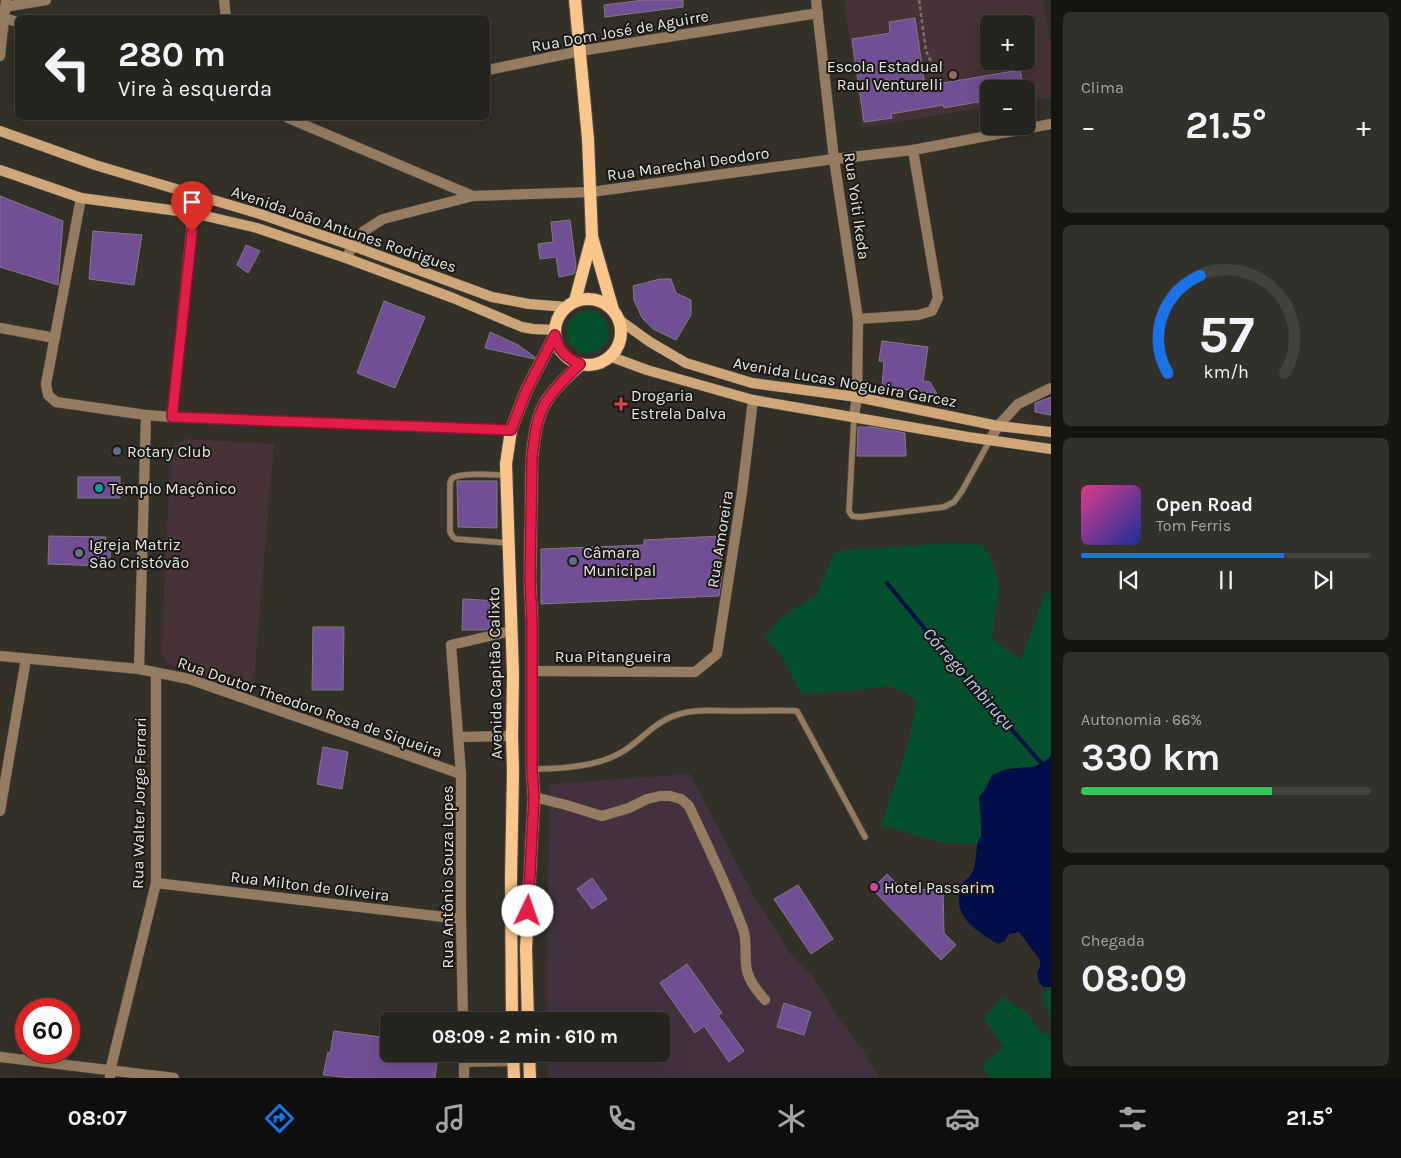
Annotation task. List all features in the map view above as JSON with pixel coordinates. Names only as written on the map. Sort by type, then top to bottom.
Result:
[{"type":"main road","points":[[575,0],[588,139],[592,237],[621,329],[616,349],[610,356],[601,362],[580,364],[563,354],[557,345],[555,333],[558,317],[570,304],[592,237]]},
{"type":"main road","points":[[570,304],[585,299],[595,300],[605,303],[616,314]]},
{"type":"main road","name":"Avenida Capitão Calixto","points":[[512,1012],[513,674],[506,464],[511,430],[527,389],[555,333]]},
{"type":"main road","points":[[528,1012],[526,949],[534,797],[530,580],[532,534],[531,487],[534,438],[540,414],[545,404],[555,389],[580,364]]},
{"type":"main road","points":[[513,1062],[514,1078]]},
{"type":"main road","points":[[529,1062],[530,1078]]},
{"type":"street","points":[[3,10],[46,0]]},
{"type":"street","points":[[224,0],[226,15]]},
{"type":"street","name":"Rua Yoiti Ikeda","points":[[816,0],[834,159],[858,319],[857,397],[854,416]]},
{"type":"street","points":[[3,10],[15,20]]},
{"type":"street","points":[[0,56],[3,10]]},
{"type":"street","name":"Rua Dom José de Aguirre","points":[[490,70],[580,51],[818,13]]},
{"type":"street","points":[[293,120],[473,196]]},
{"type":"street","name":"Rua Marechal Deodoro","points":[[346,258],[364,231],[383,219],[473,196],[591,192],[913,150],[1051,124]]},
{"type":"street","name":"Avenida João Antunes Rodrigues","points":[[0,131],[95,165],[260,214],[492,296],[529,304],[570,304]]},
{"type":"street","points":[[858,319],[918,315],[932,310],[938,298],[913,150]]},
{"type":"street","name":"Avenida João Antunes Rodrigues","points":[[0,170],[80,198],[194,213],[257,228],[346,258],[454,298],[522,327],[555,333]]},
{"type":"street","points":[[172,417],[197,196]]},
{"type":"street","points":[[80,198],[46,384],[48,395],[56,402],[172,417],[511,430]]},
{"type":"street","name":"Avenida Lucas Nogueira Garcez","points":[[616,314],[650,342],[686,363],[752,383],[857,397],[998,426],[1051,432]]},
{"type":"street","points":[[0,328],[54,338]]},
{"type":"street","name":"Avenida Lucas Nogueira Garcez","points":[[610,356],[647,370],[752,400],[1051,449]]},
{"type":"street","points":[[712,388],[717,373]]},
{"type":"street","points":[[990,440],[998,426],[1018,404],[1051,388]]},
{"type":"street","name":"Rua Amoreira","points":[[695,672],[717,654],[742,492],[752,400]]},
{"type":"street","points":[[139,669],[146,415]]},
{"type":"street","name":"Rua Antônio Souza Lopes","points":[[463,1012],[461,774],[451,645],[511,631]]},
{"type":"street","name":"Rua Doutor Theodoro Rosa de Siqueira","points":[[0,656],[139,669],[189,679],[461,774]]},
{"type":"street","points":[[0,811],[26,659]]},
{"type":"street","name":"Rua Pitangueira","points":[[531,671],[695,672]]},
{"type":"street","name":"Rua Walter Jorge Ferrari","points":[[110,1074],[156,883],[156,673]]},
{"type":"street","points":[[458,737],[512,736]]},
{"type":"street","points":[[534,797],[602,816],[629,808],[647,799],[670,796],[681,799],[689,806],[744,932],[746,964],[750,981],[765,1000]]},
{"type":"street","name":"Rua Milton de Oliveira","points":[[156,883],[461,919]]},
{"type":"street","points":[[0,1057],[110,1074],[174,1078]]},
{"type":"street","points":[[464,1062],[464,1078]]},
{"type":"lane","points":[[854,416],[850,511],[852,516],[944,507],[954,502],[990,440]]},
{"type":"lane","points":[[506,475],[466,475],[452,478],[450,483],[450,532],[456,539],[508,543]]},
{"type":"lane","points":[[532,769],[561,769],[606,760],[625,751],[652,728],[672,716],[694,711],[797,711],[865,837]]},
{"type":"path","points":[[919,0],[926,51],[936,72]]},
{"type":"shaded area","name":"Escola Estadual Raul Venturelli","points":[[844,0],[1043,0],[1051,45],[1051,98],[1035,100],[1035,80],[980,80],[980,108],[862,127]]},
{"type":"shaded area","points":[[187,439],[274,444],[253,691],[168,664],[161,653],[171,446]]},
{"type":"shaded area","points":[[1051,756],[1051,987],[1043,987],[1039,982],[1037,973],[1040,960],[1019,932],[1009,934],[1005,941],[998,944],[967,921],[959,905],[959,896],[962,885],[971,875],[976,860],[977,845],[981,836],[979,797],[992,775],[1007,769],[1035,766],[1046,761]]},
{"type":"shaded area","points":[[690,774],[749,887],[789,952],[811,975],[842,1023],[864,1051],[879,1078],[548,1078],[547,1062],[670,1062],[670,1012],[546,1012],[550,784]]},
{"type":"green space","points":[[588,311],[603,317],[609,332],[603,347],[588,353],[573,347],[567,332],[573,317]]},
{"type":"green space","points":[[953,543],[983,545],[993,563],[999,587],[992,639],[1021,660],[1046,591],[1051,593],[1051,756],[1046,761],[1035,766],[1007,770],[992,775],[979,797],[981,837],[977,844],[939,842],[881,825],[901,767],[917,702],[905,692],[889,686],[802,694],[779,652],[764,638],[782,617],[816,596],[835,551]]},
{"type":"green space","points":[[1051,987],[1051,1023],[1042,995]]},
{"type":"green space","points":[[1002,997],[1026,1012],[1041,1032],[1049,1036],[1051,1024],[1051,1078],[991,1078],[982,1067],[1004,1047],[984,1019]]},
{"type":"building","points":[[644,0],[683,0],[683,7],[605,17],[604,5]]},
{"type":"building","points":[[915,18],[925,86],[1020,70],[1022,80],[980,80],[980,102],[944,108],[943,105],[891,114],[892,118],[864,122],[852,39],[890,33],[889,22]]},
{"type":"building","points":[[0,196],[63,221],[58,285],[0,267]]},
{"type":"building","points":[[570,220],[576,266],[574,274],[559,277],[556,257],[540,259],[538,244],[553,242],[551,222]]},
{"type":"building","points":[[93,231],[142,235],[134,285],[89,279]]},
{"type":"building","points":[[246,245],[260,251],[248,273],[237,265]]},
{"type":"building","points":[[660,279],[671,279],[676,293],[691,300],[691,315],[676,340],[653,329],[642,318],[634,300],[633,286]]},
{"type":"building","points":[[384,301],[425,317],[395,388],[357,373]]},
{"type":"building","points":[[490,332],[518,345],[535,357],[534,359],[485,348]]},
{"type":"building","points":[[882,341],[928,347],[923,381],[930,382],[937,394],[882,386],[884,361],[879,361]]},
{"type":"building","points":[[1051,397],[1051,415],[1035,412],[1035,403]]},
{"type":"building","points":[[858,427],[872,427],[905,433],[906,456],[857,456]]},
{"type":"building","name":"Templo Maçônico","points":[[78,477],[120,477],[120,498],[78,498]]},
{"type":"building","points":[[457,481],[497,481],[497,528],[458,527]]},
{"type":"building","name":"Igreja Matriz São Cristóvão","points":[[49,536],[106,537],[105,548],[111,548],[110,558],[105,558],[105,566],[48,564]]},
{"type":"building","points":[[721,536],[722,575],[719,596],[541,604],[541,549],[644,545],[644,540]]},
{"type":"building","points":[[463,599],[500,601],[499,627],[484,630],[462,630]]},
{"type":"building","points":[[313,627],[344,627],[343,690],[312,690]]},
{"type":"building","points":[[323,747],[348,752],[342,789],[317,784]]},
{"type":"building","points":[[887,874],[903,890],[943,889],[944,933],[956,945],[941,960],[872,889]]},
{"type":"building","points":[[592,878],[607,899],[592,909],[577,889]]},
{"type":"building","points":[[798,885],[833,939],[811,954],[774,899]]},
{"type":"building","points":[[687,964],[722,1013],[718,1015],[744,1051],[729,1062],[704,1026],[695,1033],[660,983]]},
{"type":"building","points":[[784,1003],[811,1012],[804,1035],[777,1027]]},
{"type":"building","points":[[334,1031],[380,1037],[380,1062],[437,1062],[435,1078],[352,1078],[323,1075],[328,1052],[330,1053]]},
{"type":"waterway","name":"Córrego Imbiruçu","points":[[887,583],[964,676],[1043,765]]},
{"type":"place","name":"Escola Estadual Raul Venturelli","points":[[953,75]]},
{"type":"place","name":"Drogaria Estrela Dalva","points":[[621,404]]},
{"type":"place","name":"Rotary Club","points":[[117,451]]},
{"type":"place","name":"Templo Maçônico","points":[[99,488]]},
{"type":"place","name":"Igreja Matriz São Cristóvão","points":[[79,553]]},
{"type":"place","name":"Câmara Municipal","points":[[573,561]]},
{"type":"place","name":"Hotel Passarim","points":[[874,887]]},
{"type":"route","points":[[192,232],[172,417],[511,430],[527,389],[555,335],[557,345],[563,354],[580,364],[555,389],[545,404],[540,414],[534,438],[532,458],[530,580],[534,797],[528,911]]}]
